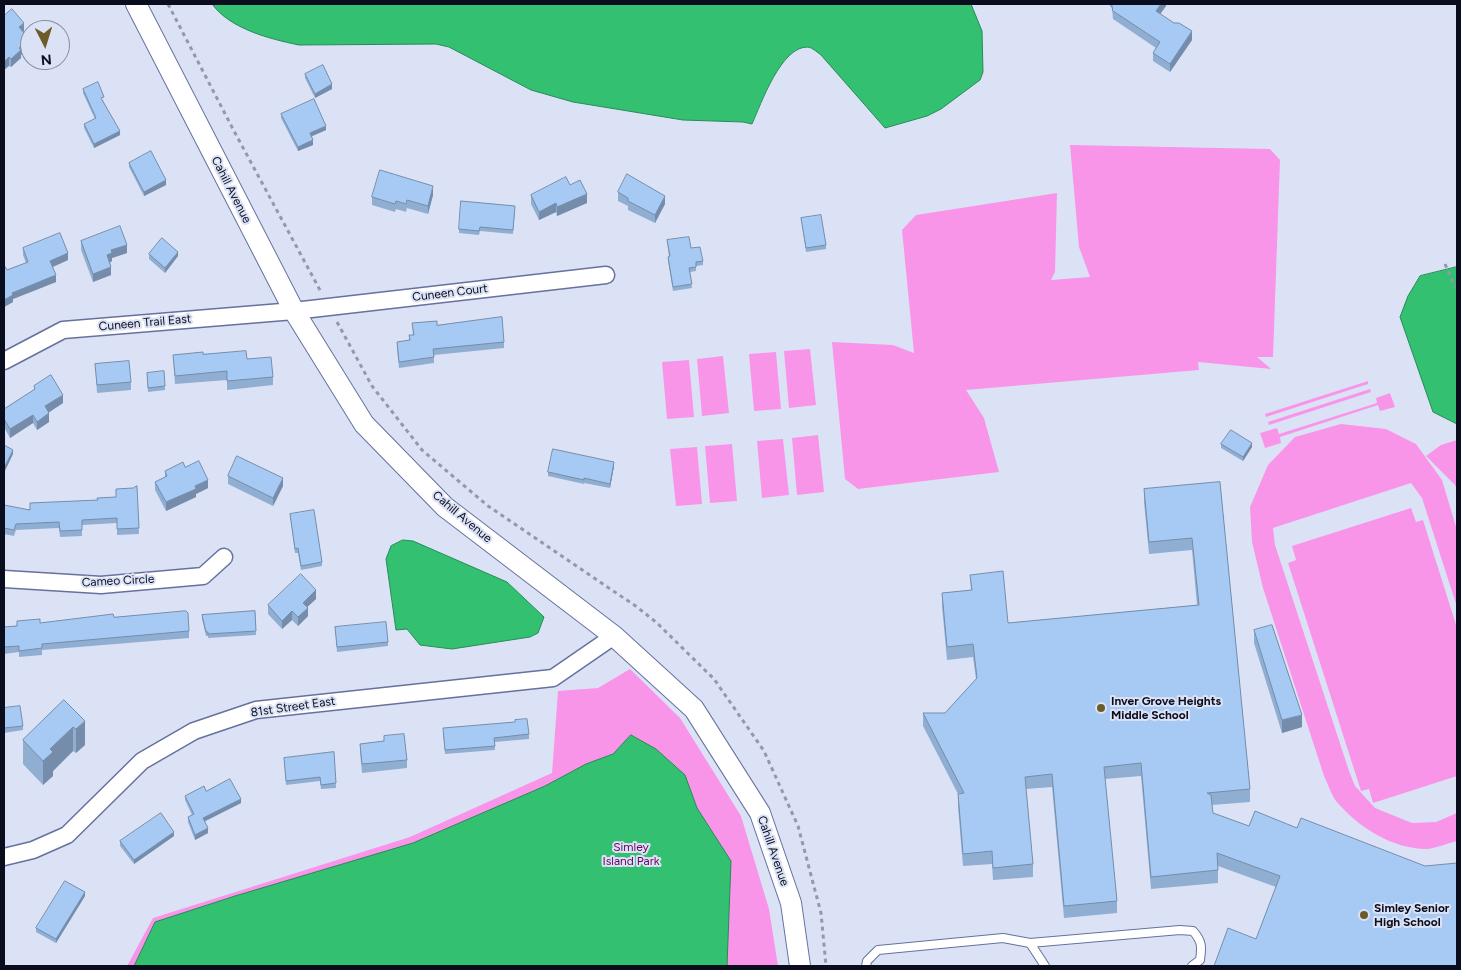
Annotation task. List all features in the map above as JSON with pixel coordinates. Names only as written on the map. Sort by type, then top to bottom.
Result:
[{"type":"street","name":"Cahill Avenue","points":[[136,4],[294,311],[364,424],[445,507],[614,636],[694,709],[760,814],[791,904],[800,966]]},
{"type":"street","name":"Cuneen Court","points":[[294,311],[606,275]]},
{"type":"street","name":"Cuneen Trail East","points":[[4,361],[64,330],[294,311]]},
{"type":"street","name":"Cameo Circle","points":[[4,579],[101,584],[203,576],[224,557]]},
{"type":"street","name":"81st Street East","points":[[4,857],[33,850],[67,835],[142,760],[194,731],[256,710],[553,678],[614,636]]},
{"type":"lane","points":[[866,966],[867,961],[878,950],[1003,938],[1030,943],[1180,930],[1193,931],[1200,939],[1202,948],[1200,960],[1192,966]]},
{"type":"lane","points":[[1030,943],[1045,966]]},
{"type":"path","points":[[168,4],[234,131],[372,386],[422,450],[488,506],[637,607],[657,623],[714,679],[764,751],[798,826],[821,913],[826,966]]},
{"type":"path","points":[[1445,264],[1455,287]]},
{"type":"green space","points":[[1070,145],[1270,149],[1280,160],[1273,357],[1257,357],[1271,369],[1198,362],[1199,370],[966,390],[984,418],[999,472],[858,489],[845,479],[832,342],[893,345],[914,353],[902,230],[916,215],[1057,193],[1055,272],[1051,280],[1090,277],[1079,247]]},
{"type":"green space","points":[[810,349],[816,405],[789,408],[784,351]]},
{"type":"green space","points":[[776,352],[781,409],[754,411],[749,354]]},
{"type":"green space","points":[[723,356],[729,413],[702,416],[697,359]]},
{"type":"green space","points":[[689,360],[694,417],[667,419],[662,362]]},
{"type":"green space","points":[[1368,381],[1368,384],[1266,417],[1265,414]]},
{"type":"green space","points":[[1370,389],[1371,392],[1269,425],[1268,422]]},
{"type":"green space","points":[[1390,393],[1395,407],[1380,411],[1378,405],[1280,437],[1281,443],[1265,448],[1260,433],[1277,428],[1279,434],[1377,403],[1376,398]]},
{"type":"green space","points":[[1341,424],[1386,429],[1416,444],[1442,480],[1457,530],[1457,607],[1422,498],[1411,483],[1273,528],[1275,545],[1355,786],[1375,808],[1412,823],[1436,822],[1457,813],[1457,841],[1427,849],[1401,845],[1377,835],[1365,828],[1345,811],[1334,798],[1324,776],[1263,588],[1252,542],[1250,507],[1268,465],[1295,437]]},
{"type":"green space","points":[[818,435],[824,492],[797,495],[792,438]]},
{"type":"green space","points":[[783,439],[789,495],[762,498],[757,441]]},
{"type":"green space","points":[[1457,440],[1457,490],[1455,485],[1426,456],[1441,445]]},
{"type":"green space","points":[[732,444],[737,501],[710,503],[705,446]]},
{"type":"green space","points":[[697,447],[702,504],[676,506],[670,449]]},
{"type":"green space","points":[[1411,508],[1416,522],[1423,520],[1457,628],[1457,776],[1373,803],[1369,789],[1361,791],[1288,563],[1296,560],[1292,546]]},
{"type":"green space","name":"Simley Island Park","points":[[630,669],[680,718],[741,816],[769,909],[778,966],[127,966],[153,918],[410,837],[552,773],[558,691],[598,688]]},
{"type":"shaded area","points":[[212,4],[971,4],[982,31],[983,72],[980,80],[941,109],[927,116],[885,128],[821,55],[808,47],[798,49],[781,66],[773,78],[752,124],[683,120],[573,102],[531,90],[449,47],[436,44],[299,45],[288,43],[251,32],[229,20]]},
{"type":"shaded area","points":[[1457,267],[1457,424],[1433,412],[1400,317],[1408,296],[1420,276]]},
{"type":"shaded area","points":[[403,540],[413,541],[507,582],[544,617],[538,633],[530,637],[452,649],[420,645],[407,629],[396,630],[386,559],[391,546]]},
{"type":"shaded area","name":"Simley Island Park","points":[[631,735],[656,749],[685,775],[697,808],[731,861],[727,966],[134,966],[155,922],[413,843],[545,786],[586,764],[613,754]]},
{"type":"building","points":[[1112,4],[1161,4],[1156,11],[1174,23],[1179,23],[1192,31],[1170,64],[1153,53],[1160,42],[1113,11]]},
{"type":"building","points":[[12,9],[21,20],[19,27],[20,51],[11,59],[9,57],[4,62],[4,16]]},
{"type":"building","points":[[323,65],[332,84],[315,94],[305,74]]},
{"type":"building","points":[[98,82],[104,97],[101,98],[120,131],[94,144],[84,124],[96,118],[83,89]]},
{"type":"building","points":[[314,99],[326,126],[310,133],[313,140],[298,147],[281,114]]},
{"type":"building","points":[[151,151],[166,180],[144,192],[129,163]]},
{"type":"building","points":[[380,170],[433,186],[428,206],[407,200],[406,204],[396,201],[395,204],[372,197]]},
{"type":"building","points":[[627,174],[665,196],[655,215],[628,201],[628,198],[618,192]]},
{"type":"building","points":[[566,177],[570,185],[580,180],[587,194],[557,207],[556,203],[539,212],[531,195]]},
{"type":"building","points":[[461,201],[515,206],[513,230],[480,227],[479,231],[459,229]]},
{"type":"building","points":[[821,215],[826,245],[806,248],[801,218]]},
{"type":"building","points":[[120,226],[127,245],[111,250],[112,253],[107,255],[111,267],[93,274],[81,241]]},
{"type":"building","points":[[60,233],[68,253],[50,261],[56,275],[12,293],[13,295],[4,300],[4,265],[7,270],[28,262],[23,248]]},
{"type":"building","points":[[689,237],[691,248],[700,247],[703,261],[696,262],[696,267],[689,268],[692,284],[673,287],[667,240]]},
{"type":"building","points":[[162,238],[178,252],[165,268],[149,254]]},
{"type":"building","points":[[502,317],[504,342],[433,349],[434,357],[399,362],[397,342],[410,340],[409,335],[414,335],[412,323],[437,321],[437,325]]},
{"type":"building","points":[[246,351],[247,359],[271,357],[273,377],[227,381],[227,371],[175,376],[173,355]]},
{"type":"building","points":[[129,361],[131,382],[97,385],[95,364]]},
{"type":"building","points":[[164,371],[165,386],[148,388],[147,373]]},
{"type":"building","points":[[51,375],[63,395],[45,406],[49,413],[37,422],[33,415],[10,429],[4,419],[4,409],[35,389],[34,386]]},
{"type":"building","points":[[1231,430],[1252,443],[1243,457],[1221,444]]},
{"type":"building","points":[[4,445],[13,450],[4,468]]},
{"type":"building","points":[[553,449],[614,462],[610,484],[548,472]]},
{"type":"building","points":[[237,456],[283,478],[273,498],[228,476]]},
{"type":"building","points":[[199,461],[208,480],[195,486],[196,489],[166,502],[155,482],[167,476],[165,471],[183,462],[185,467]]},
{"type":"building","name":"Inver Grove Heights Middle School","points":[[1220,482],[1250,789],[1207,793],[1211,795],[1213,813],[1249,826],[1255,811],[1297,828],[1301,818],[1425,866],[1457,863],[1457,966],[1214,966],[1228,928],[1256,939],[1280,876],[1217,853],[1218,870],[1151,877],[1141,763],[1104,767],[1117,901],[1064,906],[1052,774],[1025,777],[1033,864],[993,868],[992,851],[963,854],[958,794],[964,793],[923,713],[945,713],[977,678],[973,644],[947,647],[942,593],[972,590],[970,575],[1003,571],[1008,623],[1199,605],[1192,538],[1149,542],[1144,489]]},
{"type":"building","points":[[137,486],[139,528],[117,529],[117,518],[82,520],[82,530],[60,531],[59,522],[16,524],[14,530],[4,528],[4,505],[30,510],[30,503],[98,500],[97,498],[116,497],[116,489]]},
{"type":"building","points":[[314,510],[322,562],[301,566],[298,548],[295,549],[290,514]]},
{"type":"building","points":[[301,574],[316,590],[303,603],[308,608],[298,617],[292,611],[282,621],[268,605]]},
{"type":"building","points":[[186,611],[188,613],[189,631],[42,644],[42,648],[19,651],[19,646],[4,647],[4,627],[17,626],[17,621],[40,619],[40,623],[113,614],[114,617]]},
{"type":"building","points":[[255,611],[256,631],[208,634],[206,632],[202,615]]},
{"type":"building","points":[[386,622],[388,642],[337,647],[335,627]]},
{"type":"building","points":[[1272,625],[1302,715],[1282,720],[1254,630]]},
{"type":"building","points":[[64,700],[85,721],[76,729],[73,727],[50,749],[53,752],[43,761],[23,740]]},
{"type":"building","points":[[20,706],[23,726],[4,728],[4,708]]},
{"type":"building","points":[[527,719],[529,734],[494,738],[495,746],[445,750],[443,728],[515,722],[515,720]]},
{"type":"building","points":[[404,734],[407,760],[362,764],[360,744],[384,741],[384,736]]},
{"type":"building","points":[[334,752],[336,783],[321,785],[320,777],[286,781],[284,758]]},
{"type":"building","points":[[230,779],[241,799],[203,818],[208,828],[195,835],[188,817],[194,814],[185,796],[204,786],[206,791]]},
{"type":"building","points":[[161,813],[174,832],[134,860],[120,841]]},
{"type":"building","points":[[65,881],[85,892],[56,939],[36,928]]},
{"type":"place","name":"Inver Grove Heights Middle School","points":[[1101,708]]},
{"type":"place","name":"Simley Senior High School","points":[[1364,915]]}]
